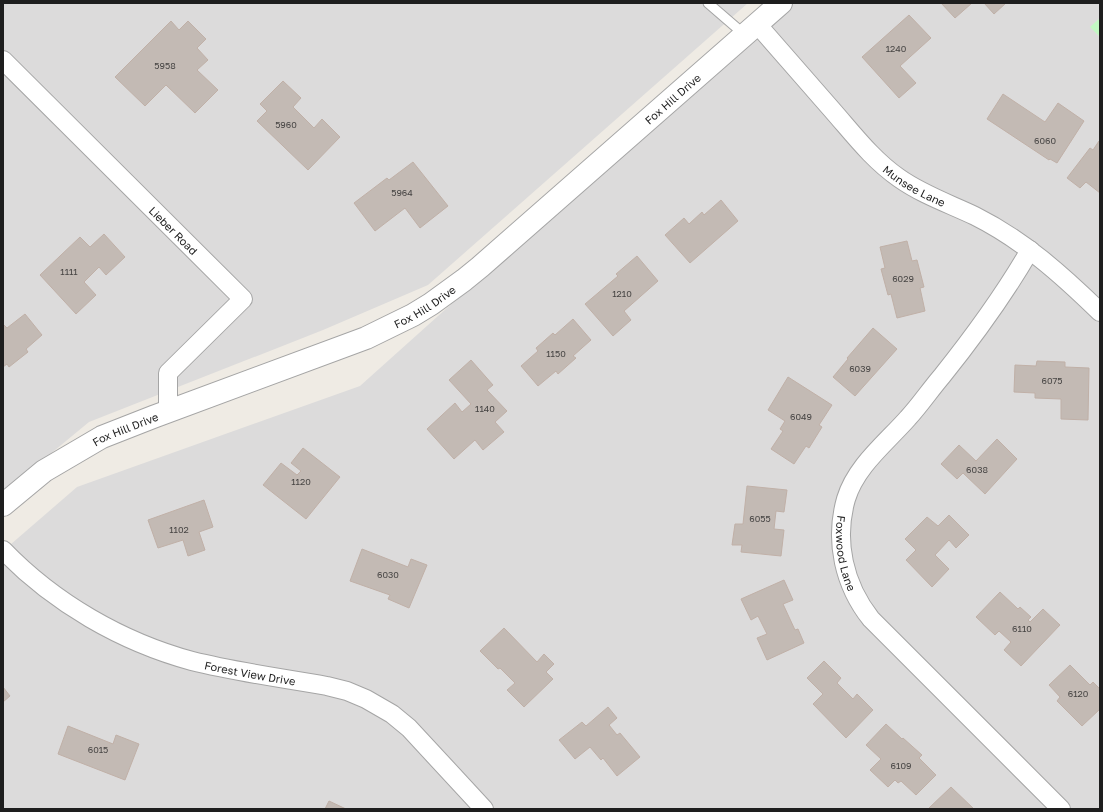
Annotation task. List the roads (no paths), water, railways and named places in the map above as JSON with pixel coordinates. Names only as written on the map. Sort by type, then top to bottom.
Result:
[{"type":"street","name":"Fox Hill Drive","points":[[3,505],[44,471],[102,437],[366,338],[413,315],[431,304],[480,267],[780,3]]},
{"type":"street","name":"Munsee Lane","points":[[751,30],[881,164],[906,183],[981,220],[1030,250],[1063,277],[1100,312]]},
{"type":"street","name":"Lieber Road","points":[[3,60],[243,299],[168,373],[168,411]]},
{"type":"street","name":"Foxwood Lane","points":[[1030,250],[1012,281],[964,349],[908,418],[875,453],[859,473],[846,499],[842,518],[841,538],[843,558],[848,577],[860,603],[871,619],[1061,809]]},
{"type":"street","name":"Forest View Drive","points":[[3,550],[43,586],[67,603],[101,624],[136,641],[164,652],[192,660],[347,691],[375,704],[392,714],[409,728],[484,809]]},
{"type":"lane","points":[[708,3],[751,30]]}]
